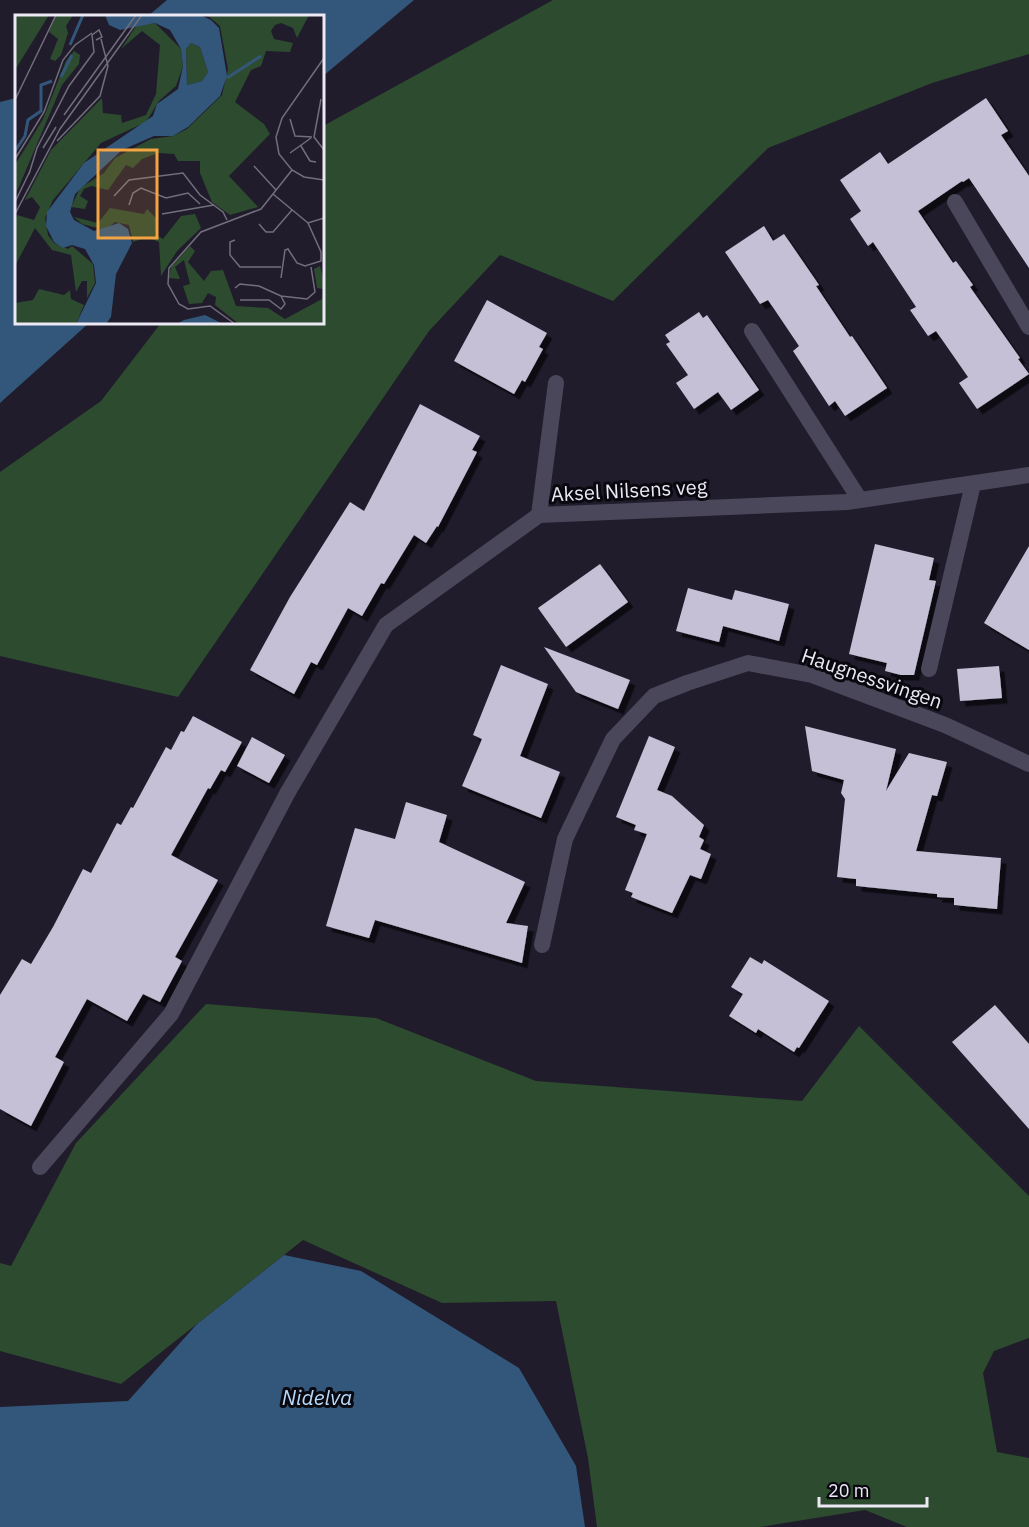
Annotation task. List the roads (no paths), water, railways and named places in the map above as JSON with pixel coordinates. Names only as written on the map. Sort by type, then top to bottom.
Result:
[{"type":"street","points":[[955,202],[1029,327]]},
{"type":"street","points":[[752,331],[860,500]]},
{"type":"street","points":[[539,515],[556,383]]},
{"type":"street","name":"Aksel Nilsens veg","points":[[40,1167],[171,1014],[288,792],[386,625],[539,515],[860,500],[1029,475]]},
{"type":"street","points":[[929,669],[973,484]]},
{"type":"street","name":"Haugnessvingen","points":[[542,945],[566,838],[613,739],[654,696],[687,683],[748,663],[812,675],[945,725],[1029,764]]},
{"type":"water","points":[[167,0],[414,0],[324,75],[324,15],[149,15]]},
{"type":"water","points":[[15,98],[15,324],[88,324],[0,403],[0,102]]},
{"type":"water","name":"Nidelva","points":[[284,1255],[361,1271],[519,1368],[576,1466],[585,1527],[0,1527],[0,1407],[128,1401],[197,1324]]}]
